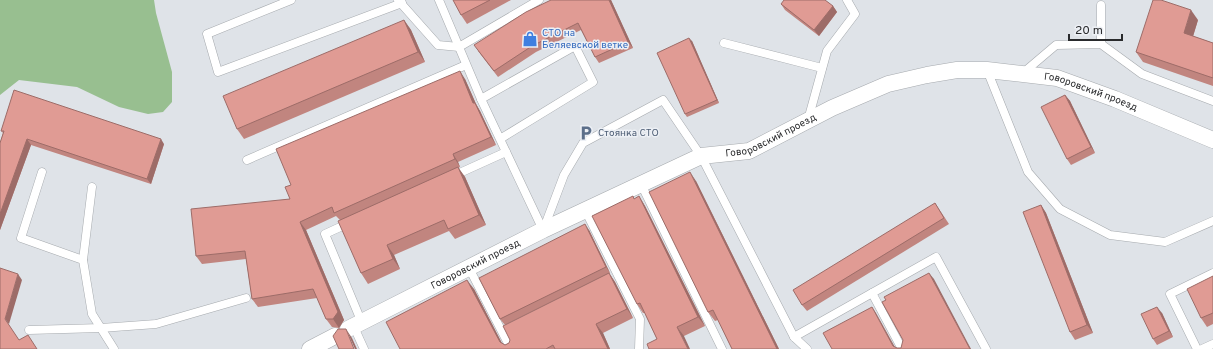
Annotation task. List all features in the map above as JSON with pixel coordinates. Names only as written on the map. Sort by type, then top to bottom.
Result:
[{"type":"street","name":"Говоровский проезд","points":[[310,349],[543,230],[701,156],[749,151],[808,121],[888,84],[957,70],[987,70],[1057,78],[1115,99],[1213,140]]},
{"type":"lane","points":[[291,0],[207,34],[218,72],[400,1],[438,45],[459,47],[539,0]]},
{"type":"lane","points":[[439,0],[481,99],[543,230]]},
{"type":"lane","points":[[808,121],[827,51],[855,14],[847,0]]},
{"type":"lane","points":[[1101,5],[1101,44]]},
{"type":"lane","points":[[724,43],[822,68]]},
{"type":"lane","points":[[1022,74],[1056,45],[1101,44],[1142,74],[1213,101]]},
{"type":"lane","points":[[481,99],[575,46],[593,82],[500,139]]},
{"type":"lane","points":[[247,160],[466,65]]},
{"type":"lane","points":[[987,70],[1028,172],[1060,209],[1110,235],[1166,242],[1213,221]]},
{"type":"lane","points":[[543,230],[564,175],[583,143],[663,100],[701,156],[794,337],[807,349]]},
{"type":"lane","points":[[448,178],[506,152]]},
{"type":"lane","points":[[42,172],[21,238],[83,260]]},
{"type":"lane","points":[[641,184],[722,349]]},
{"type":"lane","points":[[92,187],[83,260],[92,314],[114,349]]},
{"type":"lane","points":[[586,210],[614,276],[640,319],[639,349]]},
{"type":"lane","points":[[354,221],[324,234],[350,329],[364,349]]},
{"type":"lane","points":[[794,337],[936,257],[986,349]]},
{"type":"lane","points":[[469,268],[506,331],[511,349]]},
{"type":"lane","points":[[1197,349],[1170,294],[1213,273]]},
{"type":"lane","points":[[872,293],[902,349]]},
{"type":"lane","points":[[29,330],[101,328],[156,324],[246,298]]},
{"type":"lane","points":[[1202,349],[1213,344]]},
{"type":"green space","points":[[0,0],[154,0],[156,13],[172,72],[172,102],[163,112],[148,114],[119,107],[77,87],[19,80],[0,95]]},
{"type":"building","points":[[453,0],[490,0],[461,15]]},
{"type":"building","name":"СТО на Беляевской ветке","points":[[551,0],[609,0],[628,42],[595,57],[578,23],[532,46],[494,71],[474,45],[526,12]]},
{"type":"building","points":[[784,0],[825,0],[833,6],[814,30],[781,4]]},
{"type":"building","points":[[1153,0],[1161,0],[1191,10],[1184,33],[1213,43],[1213,78],[1136,52]]},
{"type":"building","points":[[404,20],[418,52],[237,129],[223,96]]},
{"type":"building","points":[[689,38],[717,100],[685,114],[657,53]]},
{"type":"building","points":[[460,71],[473,103],[475,103],[491,137],[453,154],[455,159],[334,213],[332,207],[300,222],[338,312],[333,319],[326,319],[313,289],[252,299],[245,251],[196,256],[191,209],[290,199],[285,187],[291,185],[276,149]]},
{"type":"building","points":[[14,90],[161,139],[147,179],[27,139],[0,214],[0,143],[4,131],[1,131]]},
{"type":"building","points":[[1065,95],[1091,147],[1067,159],[1041,107]]},
{"type":"building","points":[[458,167],[479,215],[448,229],[444,220],[387,245],[393,259],[361,273],[338,221]]},
{"type":"building","points":[[690,172],[777,349],[732,349],[713,310],[708,312],[649,192]]},
{"type":"building","points":[[633,196],[634,199],[639,196],[698,317],[677,327],[688,349],[649,349],[647,344],[657,339],[640,303],[637,304],[592,216]]},
{"type":"building","points":[[935,203],[944,218],[802,305],[793,290]]},
{"type":"building","points":[[1041,205],[1087,325],[1070,332],[1023,212]]},
{"type":"building","points":[[585,224],[606,267],[500,319],[479,278]]},
{"type":"building","points":[[0,268],[18,274],[5,319],[19,340],[28,335],[37,349],[0,349]]},
{"type":"building","points":[[609,273],[627,309],[596,324],[608,349],[555,349],[553,345],[546,349],[400,349],[386,322],[467,280],[500,342],[505,345],[509,343],[510,340],[503,326]]},
{"type":"building","points":[[929,273],[970,349],[832,349],[823,333],[872,307],[893,346],[901,348],[903,340],[882,302],[886,300],[884,297]]},
{"type":"building","points":[[1213,276],[1213,313],[1201,318],[1187,289]]},
{"type":"building","points":[[1157,307],[1169,331],[1153,339],[1141,314]]},
{"type":"building","points":[[338,329],[346,329],[354,349],[339,349],[333,336]]},
{"type":"place","name":"СТО на Беляевской ветке","points":[[530,39]]},
{"type":"place","name":"Стоянка СТО","points":[[586,133]]}]
